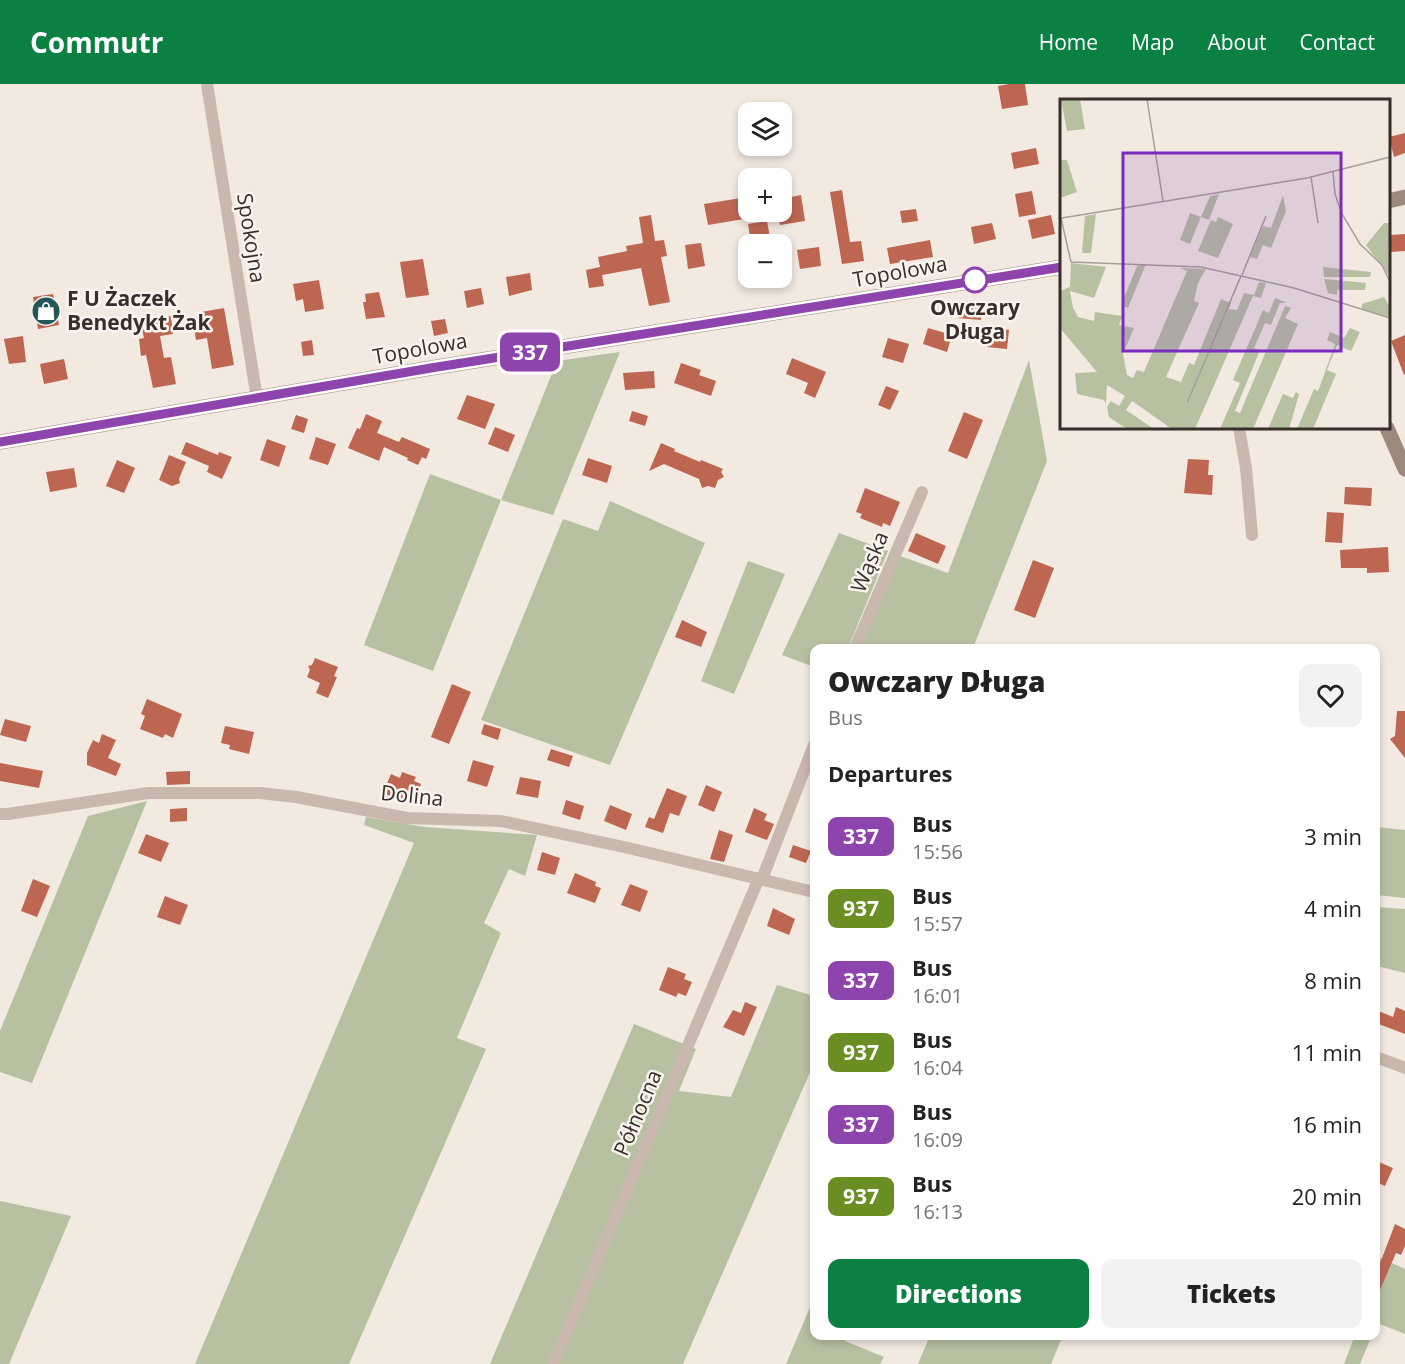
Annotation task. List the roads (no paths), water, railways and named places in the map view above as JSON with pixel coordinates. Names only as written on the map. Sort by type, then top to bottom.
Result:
[{"type":"street","name":"Spokojna","points":[[207,84],[257,399]]},
{"type":"street","points":[[1390,201],[1405,196]]},
{"type":"street","name":"Topolowa","points":[[0,442],[431,368],[1060,267]]},
{"type":"street","points":[[1239,429],[1246,468],[1252,535]]},
{"type":"street","points":[[1387,429],[1405,469]]},
{"type":"street","name":"Wąska","points":[[857,644],[922,492]]},
{"type":"street","points":[[760,878],[810,755]]},
{"type":"street","name":"Dolina","points":[[0,814],[148,793],[260,793],[296,797],[407,818],[501,821],[810,891]]},
{"type":"street","name":"Północna","points":[[553,1364],[760,878]]},
{"type":"street","points":[[1380,1059],[1405,1068]]},
{"type":"place","name":"Owczary Długa","points":[[975,280]]},
{"type":"place","name":"F U Żaczek Benedykt Żak","points":[[46,311]]}]
